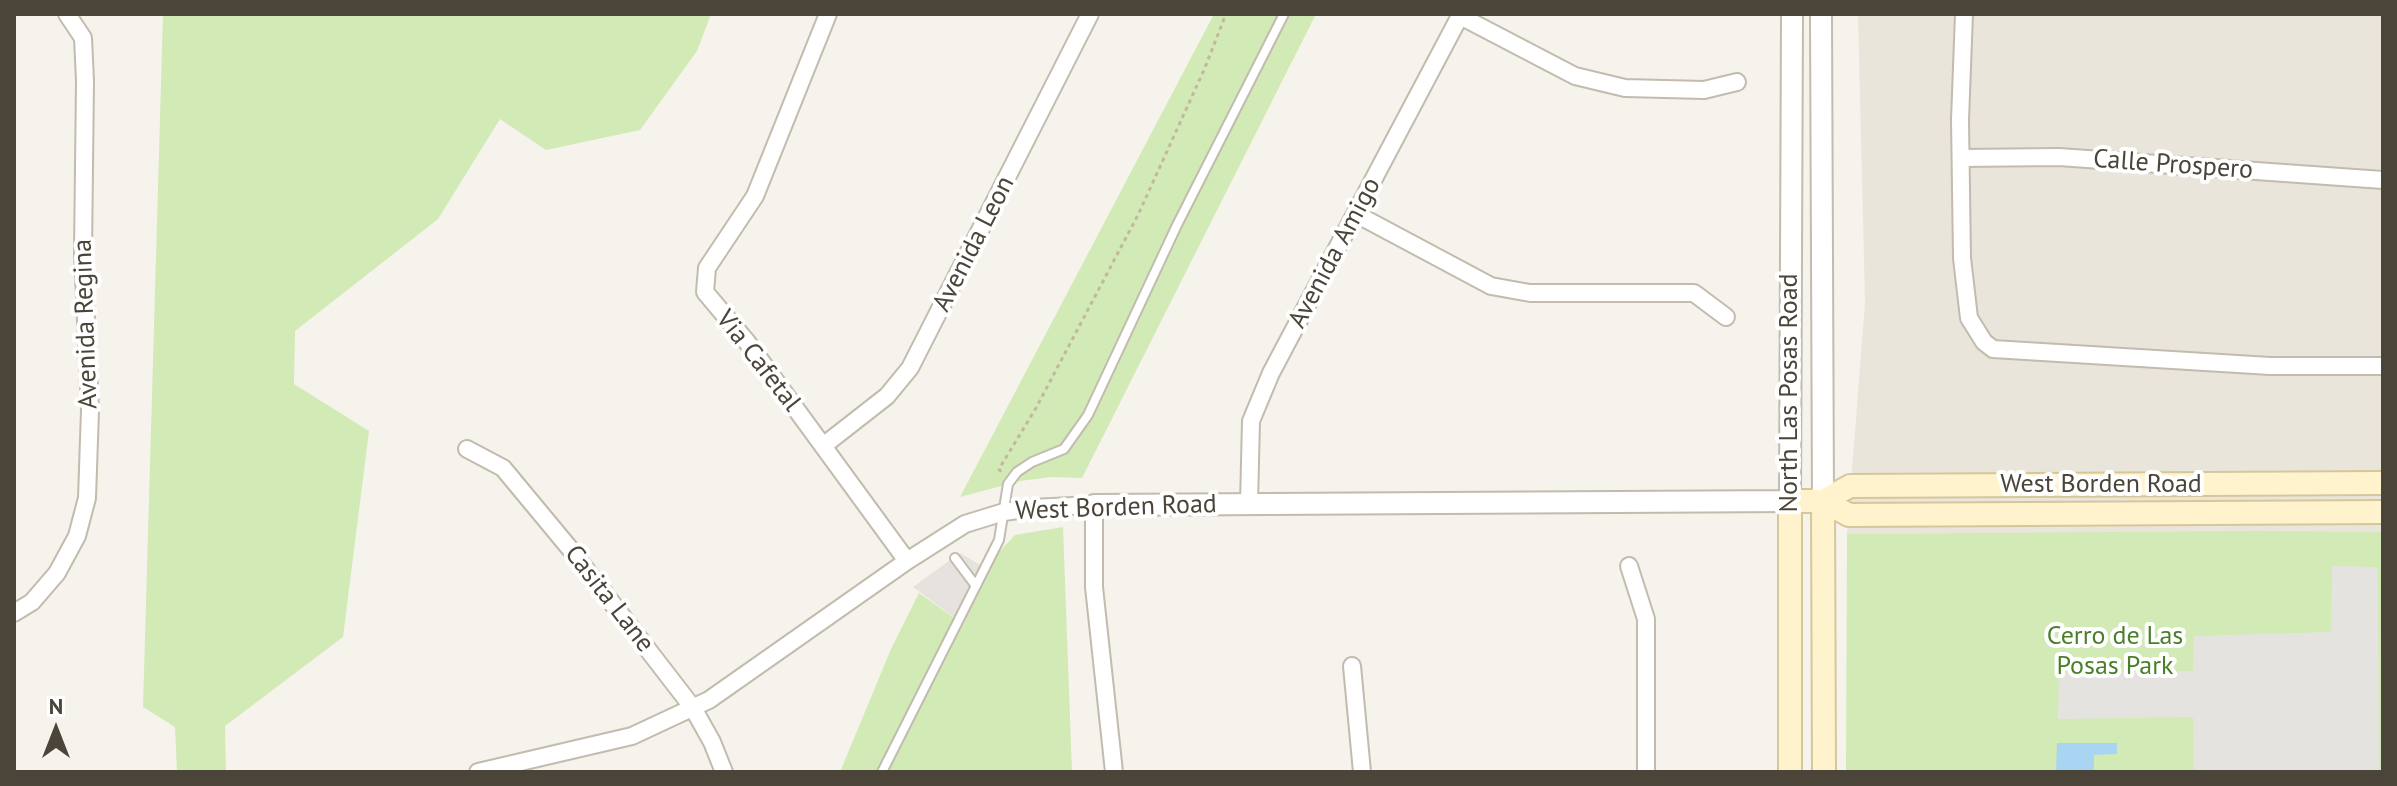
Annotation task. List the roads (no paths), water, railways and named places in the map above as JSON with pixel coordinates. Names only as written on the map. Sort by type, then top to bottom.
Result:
[{"type":"main road","name":"West Borden Road","points":[[1823,501],[1850,486],[2383,483]]},
{"type":"main road","name":"West Borden Road","points":[[1790,501],[1823,501],[1849,515],[2383,512]]},
{"type":"main road","name":"North Las Posas Road","points":[[1790,501],[1790,772]]},
{"type":"main road","name":"North Las Posas Road","points":[[1823,501],[1824,772]]},
{"type":"street","name":"Avenida Regina","points":[[14,613],[32,602],[57,573],[77,536],[87,498],[90,410],[83,253],[85,81],[83,38],[67,14]]},
{"type":"street","name":"Via Cafetal","points":[[828,14],[755,196],[707,268],[705,292],[747,342],[907,561]]},
{"type":"street","name":"Avenida Leon","points":[[823,446],[887,396],[910,368],[1090,14]]},
{"type":"street","name":"North Las Posas Road","points":[[1790,501],[1792,14]]},
{"type":"street","name":"North Las Posas Road","points":[[1821,14],[1823,501]]},
{"type":"street","points":[[1964,14],[1960,120],[1962,258],[1969,318],[1984,342],[1993,349],[2270,366],[2383,366]]},
{"type":"street","points":[[1460,15],[1575,76],[1625,88],[1704,90],[1737,82]]},
{"type":"street","name":"Avenida Amigo","points":[[1249,504],[1251,421],[1271,373],[1460,15]]},
{"type":"street","name":"Calle Prospero","points":[[1962,158],[2059,157],[2383,180]]},
{"type":"street","points":[[1356,214],[1491,286],[1530,293],[1694,293],[1726,317]]},
{"type":"street","name":"Casita Lane","points":[[467,449],[503,468],[519,486],[693,708],[724,772]]},
{"type":"street","name":"West Borden Road","points":[[478,772],[632,736],[693,708],[965,524],[1004,512],[1094,505],[1790,501]]},
{"type":"street","points":[[1094,505],[1094,587],[1114,772]]},
{"type":"street","points":[[1629,566],[1646,619],[1646,772]]},
{"type":"street","points":[[1352,666],[1362,772]]},
{"type":"lane","points":[[882,772],[999,540],[1008,484],[1017,472],[1032,462],[1064,449],[1088,415],[1177,225],[1284,14]]},
{"type":"lane","points":[[955,558],[976,586]]},
{"type":"water","points":[[2057,743],[2117,743],[2117,754],[2094,755],[2094,772],[2056,772]]},
{"type":"park label","name":"Cerro de Las Posas Park","points":[[2115,652]]}]
